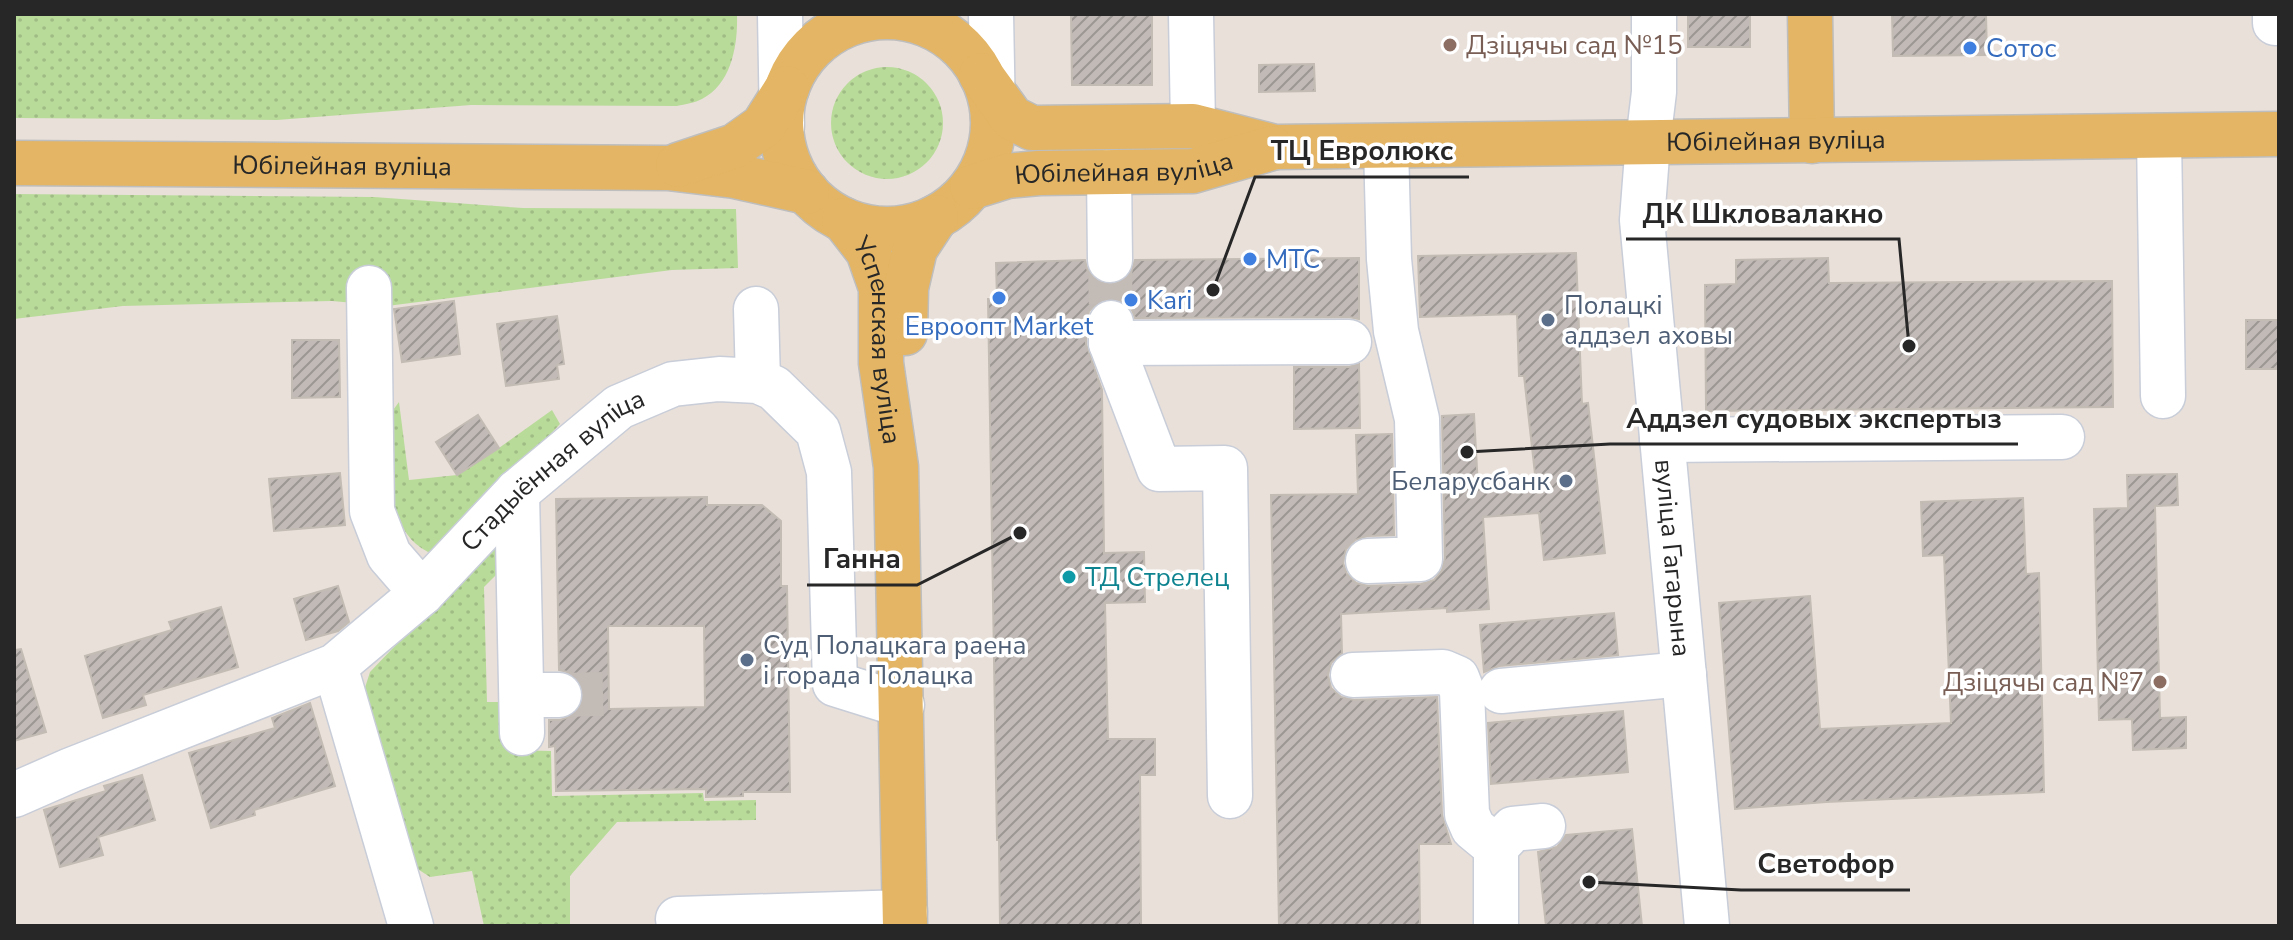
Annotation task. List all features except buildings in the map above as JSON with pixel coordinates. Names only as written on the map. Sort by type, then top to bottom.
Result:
[{"type":"main road","points":[[1810,14],[1812,141]]},
{"type":"main road","points":[[884,17],[908,19],[930,26],[951,38],[968,55],[989,96],[991,144],[984,167],[972,187],[956,204],[914,226],[890,231],[844,220],[824,208],[807,192],[785,150],[784,102],[803,59],[819,42],[861,21],[884,17]]},
{"type":"main road","name":"Юбілейная вуліца","points":[[989,96],[1012,118],[1032,128],[1193,126],[1275,147],[2279,134]]},
{"type":"main road","name":"Юбілейная вуліца","points":[[668,168],[735,146],[763,126],[784,102]]},
{"type":"main road","name":"Юбілейная вуліца","points":[[972,187],[1007,176],[1039,173],[1193,171],[1275,147]]},
{"type":"main road","name":"Юбілейная вуліца","points":[[14,163],[668,168],[735,176],[807,192]]},
{"type":"main road","name":"Успенская вуліца","points":[[905,919],[896,467],[905,362],[906,288],[915,249],[936,217]]},
{"type":"main road","name":"Успенская вуліца","points":[[844,220],[868,251],[881,288],[881,363],[896,467]]},
{"type":"street","points":[[780,14],[784,102]]},
{"type":"street","points":[[989,96],[991,14]]},
{"type":"street","points":[[1191,14],[1193,126]]},
{"type":"street","name":"вуліца Гагарына","points":[[1654,14],[1654,92],[1642,220],[1707,926]]},
{"type":"street","points":[[2275,14],[2275,23],[2279,23]]},
{"type":"street","points":[[2159,136],[2163,396]]},
{"type":"street","points":[[1368,561],[1420,559],[1417,419],[1396,331],[1389,259],[1386,146]]},
{"type":"street","points":[[1109,172],[1110,260]]},
{"type":"street","points":[[369,288],[372,511],[389,555],[422,593]]},
{"type":"street","points":[[756,309],[758,381],[774,388],[818,431],[829,472],[835,684],[902,705]]},
{"type":"street","points":[[1230,796],[1225,468],[1159,469],[1111,333],[1349,342]]},
{"type":"street","name":"Стадыённая вуліца","points":[[14,795],[335,666],[422,593],[517,492],[619,407],[673,384],[719,379],[758,381]]},
{"type":"street","points":[[1662,440],[2062,437]]},
{"type":"street","points":[[517,492],[534,708]]},
{"type":"street","points":[[335,666],[411,926]]},
{"type":"street","points":[[1353,675],[1443,672],[1457,678],[1462,691],[1467,814],[1473,828],[1496,847]]},
{"type":"street","points":[[1501,691],[1684,674]]},
{"type":"street","points":[[1496,926],[1496,847],[1513,829],[1543,826]]},
{"type":"street","points":[[678,919],[905,919]]},
{"type":"green space","points":[[14,14],[737,14],[737,26],[731,62],[720,84],[702,99],[677,106],[471,105],[277,120],[14,118]]},
{"type":"green space","points":[[887,67],[908,72],[926,84],[938,102],[943,123],[938,144],[926,162],[908,174],[887,179],[866,174],[848,162],[836,144],[831,123],[836,102],[848,84],[866,72]]},
{"type":"green space","points":[[14,194],[374,197],[523,208],[736,209],[738,268],[672,270],[387,306],[332,301],[123,306],[14,319]]},
{"type":"green space","points":[[399,402],[409,480],[457,475],[552,410],[560,424],[443,548],[428,552],[414,542],[403,528],[392,494],[385,421]]},
{"type":"green space","points":[[504,532],[505,566],[484,587],[487,702],[510,702],[511,750],[551,751],[552,796],[703,793],[704,801],[756,800],[756,820],[617,822],[570,876],[570,926],[484,926],[472,871],[430,877],[413,866],[362,697],[370,672]]},
{"type":"tunnel","points":[[1110,260],[1111,323]]},
{"type":"tunnel","points":[[559,695],[609,694]]},
{"type":"place","name":"Дзіцячы сад №15","points":[[1450,45]]},
{"type":"place","name":"Сотос","points":[[1970,48]]},
{"type":"place","name":"МТС","points":[[1250,259]]},
{"type":"place","name":"ТЦ Евролюкс","points":[[1213,290]]},
{"type":"place","name":"Евроопт Market","points":[[999,298]]},
{"type":"place","name":"Kari","points":[[1131,300]]},
{"type":"place","name":"Полацкі аддзел аховы","points":[[1548,320]]},
{"type":"place","name":"ДК Шкловалакно","points":[[1909,346]]},
{"type":"place","name":"Аддзел судовых экспертыз","points":[[1467,452]]},
{"type":"place","name":"Беларусбанк","points":[[1566,481]]},
{"type":"place","name":"Ганна","points":[[1020,533]]},
{"type":"place","name":"ТД Стрелец","points":[[1069,577]]},
{"type":"place","name":"Суд Полацкага раена і горада Полацка","points":[[747,660]]},
{"type":"place","name":"Дзіцячы сад №7","points":[[2160,682]]},
{"type":"place","name":"Светофор","points":[[1589,882]]}]
